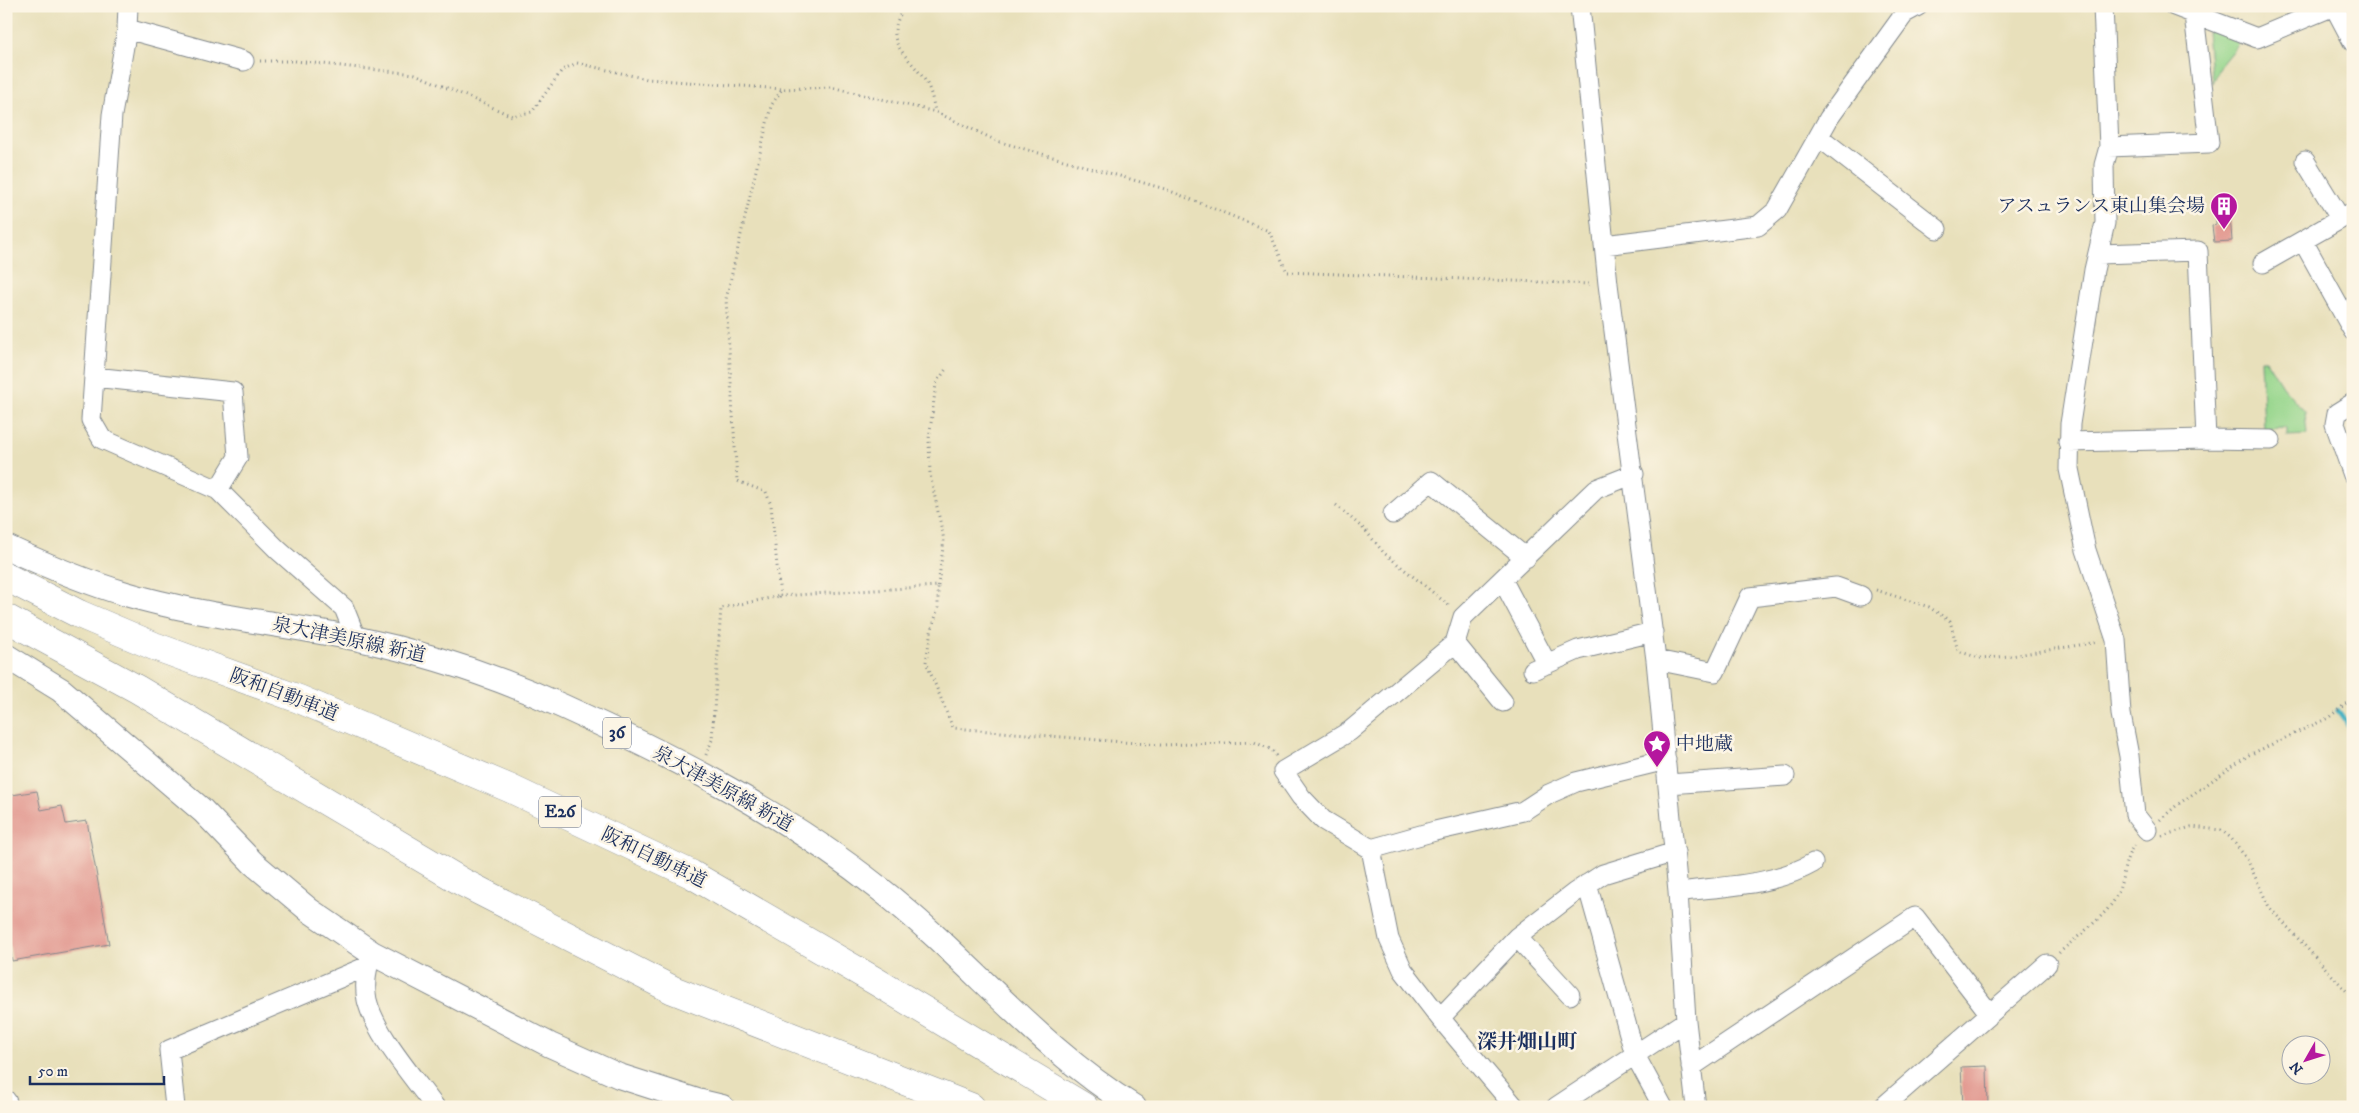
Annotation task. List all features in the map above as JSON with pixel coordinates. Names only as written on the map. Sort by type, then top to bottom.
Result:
[{"type":"highway","name":"阪和自動車道","points":[[6,577],[80,614],[154,646],[298,700],[509,788],[691,874],[886,987],[1084,1107]]},
{"type":"highway","points":[[6,618],[137,689],[464,883],[673,990],[971,1107]]},
{"type":"main road","name":"泉大津美原線 新道","points":[[6,547],[85,581],[129,595],[173,606],[356,638],[435,658],[502,681],[561,705],[698,773],[756,804],[812,840],[880,889],[931,932],[1008,1008],[1056,1050],[1134,1107]]},
{"type":"main road","points":[[6,656],[61,690],[203,811],[267,874],[370,959],[619,1076],[722,1107]]},
{"type":"street","points":[[128,6],[127,29],[112,115],[91,420],[102,439],[218,490],[278,550],[344,608],[356,638]]},
{"type":"street","points":[[1580,6],[1608,284],[1634,474],[1656,660],[1678,892],[1686,1021],[1696,1107]]},
{"type":"street","points":[[1604,246],[1758,226],[1777,210],[1829,118],[1905,13],[1918,6]]},
{"type":"street","points":[[2103,6],[2109,147],[2104,165],[2105,222],[2098,254],[2069,446],[2069,469],[2086,550],[2116,640],[2121,714],[2129,756],[2135,815],[2147,830]]},
{"type":"street","points":[[2174,6],[2193,9],[2257,38],[2334,6],[2353,42]]},
{"type":"street","points":[[2109,147],[2208,143],[2193,9]]},
{"type":"street","points":[[127,29],[244,61]]},
{"type":"street","points":[[1819,137],[1937,229]]},
{"type":"street","points":[[2263,263],[2346,215],[2305,161]]},
{"type":"street","points":[[2304,241],[2353,331]]},
{"type":"street","points":[[2098,254],[2198,251],[2206,439]]},
{"type":"street","points":[[94,377],[233,392],[238,457],[218,490]]},
{"type":"street","points":[[2353,403],[2337,413],[2335,424],[2353,475]]},
{"type":"street","points":[[2069,446],[2206,439],[2271,440]]},
{"type":"street","points":[[1634,474],[1596,489],[1463,617],[1455,643],[1350,731],[1283,771],[1300,797],[1323,820],[1371,849],[1435,831],[1523,811],[1549,794],[1576,782],[1666,760]]},
{"type":"street","points":[[1393,514],[1431,481],[1526,558]]},
{"type":"street","points":[[1503,580],[1540,667],[1578,650],[1653,632]]},
{"type":"street","points":[[1656,660],[1716,672],[1750,597],[1836,587],[1867,593]]},
{"type":"street","points":[[1455,643],[1503,702]]},
{"type":"street","points":[[1668,784],[1784,776]]},
{"type":"street","points":[[1371,849],[1389,939],[1403,970],[1514,1107]]},
{"type":"street","points":[[1440,1018],[1517,937],[1587,884],[1603,874],[1674,852]]},
{"type":"street","points":[[1678,892],[1780,878],[1798,872],[1813,863]]},
{"type":"street","points":[[1587,884],[1634,1055],[1663,1107]]},
{"type":"street","points":[[1691,1067],[1915,917],[1990,1014]]},
{"type":"street","points":[[1517,937],[1570,995]]},
{"type":"street","points":[[175,1107],[169,1050],[370,959]]},
{"type":"street","points":[[370,959],[366,998],[373,1018],[435,1107]]},
{"type":"street","points":[[1884,1107],[2047,964]]},
{"type":"street","points":[[1556,1107],[1686,1021]]},
{"type":"street","points":[[6,1100],[9,1107]]},
{"type":"path","points":[[905,6],[893,29],[897,45],[926,83],[936,112]]},
{"type":"path","points":[[244,61],[295,61],[415,74],[512,116],[532,112],[562,70],[577,63],[647,79],[782,89],[832,87],[936,112],[997,141],[1165,189],[1269,232],[1287,272],[1608,284]]},
{"type":"path","points":[[780,596],[771,505],[766,492],[737,481],[726,299],[771,106],[782,89]]},
{"type":"path","points":[[946,369],[936,384],[928,439],[930,474],[944,540],[938,586],[938,608],[930,636],[926,662],[953,728],[1160,745],[1254,742],[1272,750],[1283,771]]},
{"type":"path","points":[[1336,505],[1365,530],[1384,552],[1463,617]]},
{"type":"path","points":[[698,773],[712,740],[721,608],[780,596],[938,586]]},
{"type":"path","points":[[1867,593],[1884,591],[1929,607],[1950,621],[1958,651],[1979,658],[2011,656],[2116,640]]},
{"type":"path","points":[[2047,964],[2110,906],[2117,895],[2128,852],[2147,830],[2177,805],[2250,756],[2328,718],[2353,698]]},
{"type":"path","points":[[2147,830],[2164,837],[2191,827],[2221,830],[2231,838],[2247,859],[2269,907],[2353,998]]},
{"type":"green space","points":[[2214,27],[2242,39],[2219,67],[2212,83],[2207,32]]},
{"type":"green space","points":[[2261,360],[2266,360],[2282,386],[2305,412],[2307,435],[2287,436],[2287,428],[2264,429]]},
{"type":"building","name":"アスュランス東山集会場","points":[[2230,214],[2232,241],[2214,242],[2212,226],[2216,225],[2216,215]]},
{"type":"building","points":[[37,791],[41,810],[62,806],[66,824],[87,821],[109,944],[12,961],[6,926],[6,796]]},
{"type":"building","points":[[1987,1066],[1988,1107],[1963,1107],[1961,1067]]},
{"type":"waterway","points":[[2338,711],[2353,732]]},
{"type":"place","name":"アスュランス東山集会場","points":[[2224,230]]},
{"type":"place","name":"中地蔵","points":[[1657,768]]},
{"type":"district","name":"深井畑山町","points":[[1527,1042]]}]
